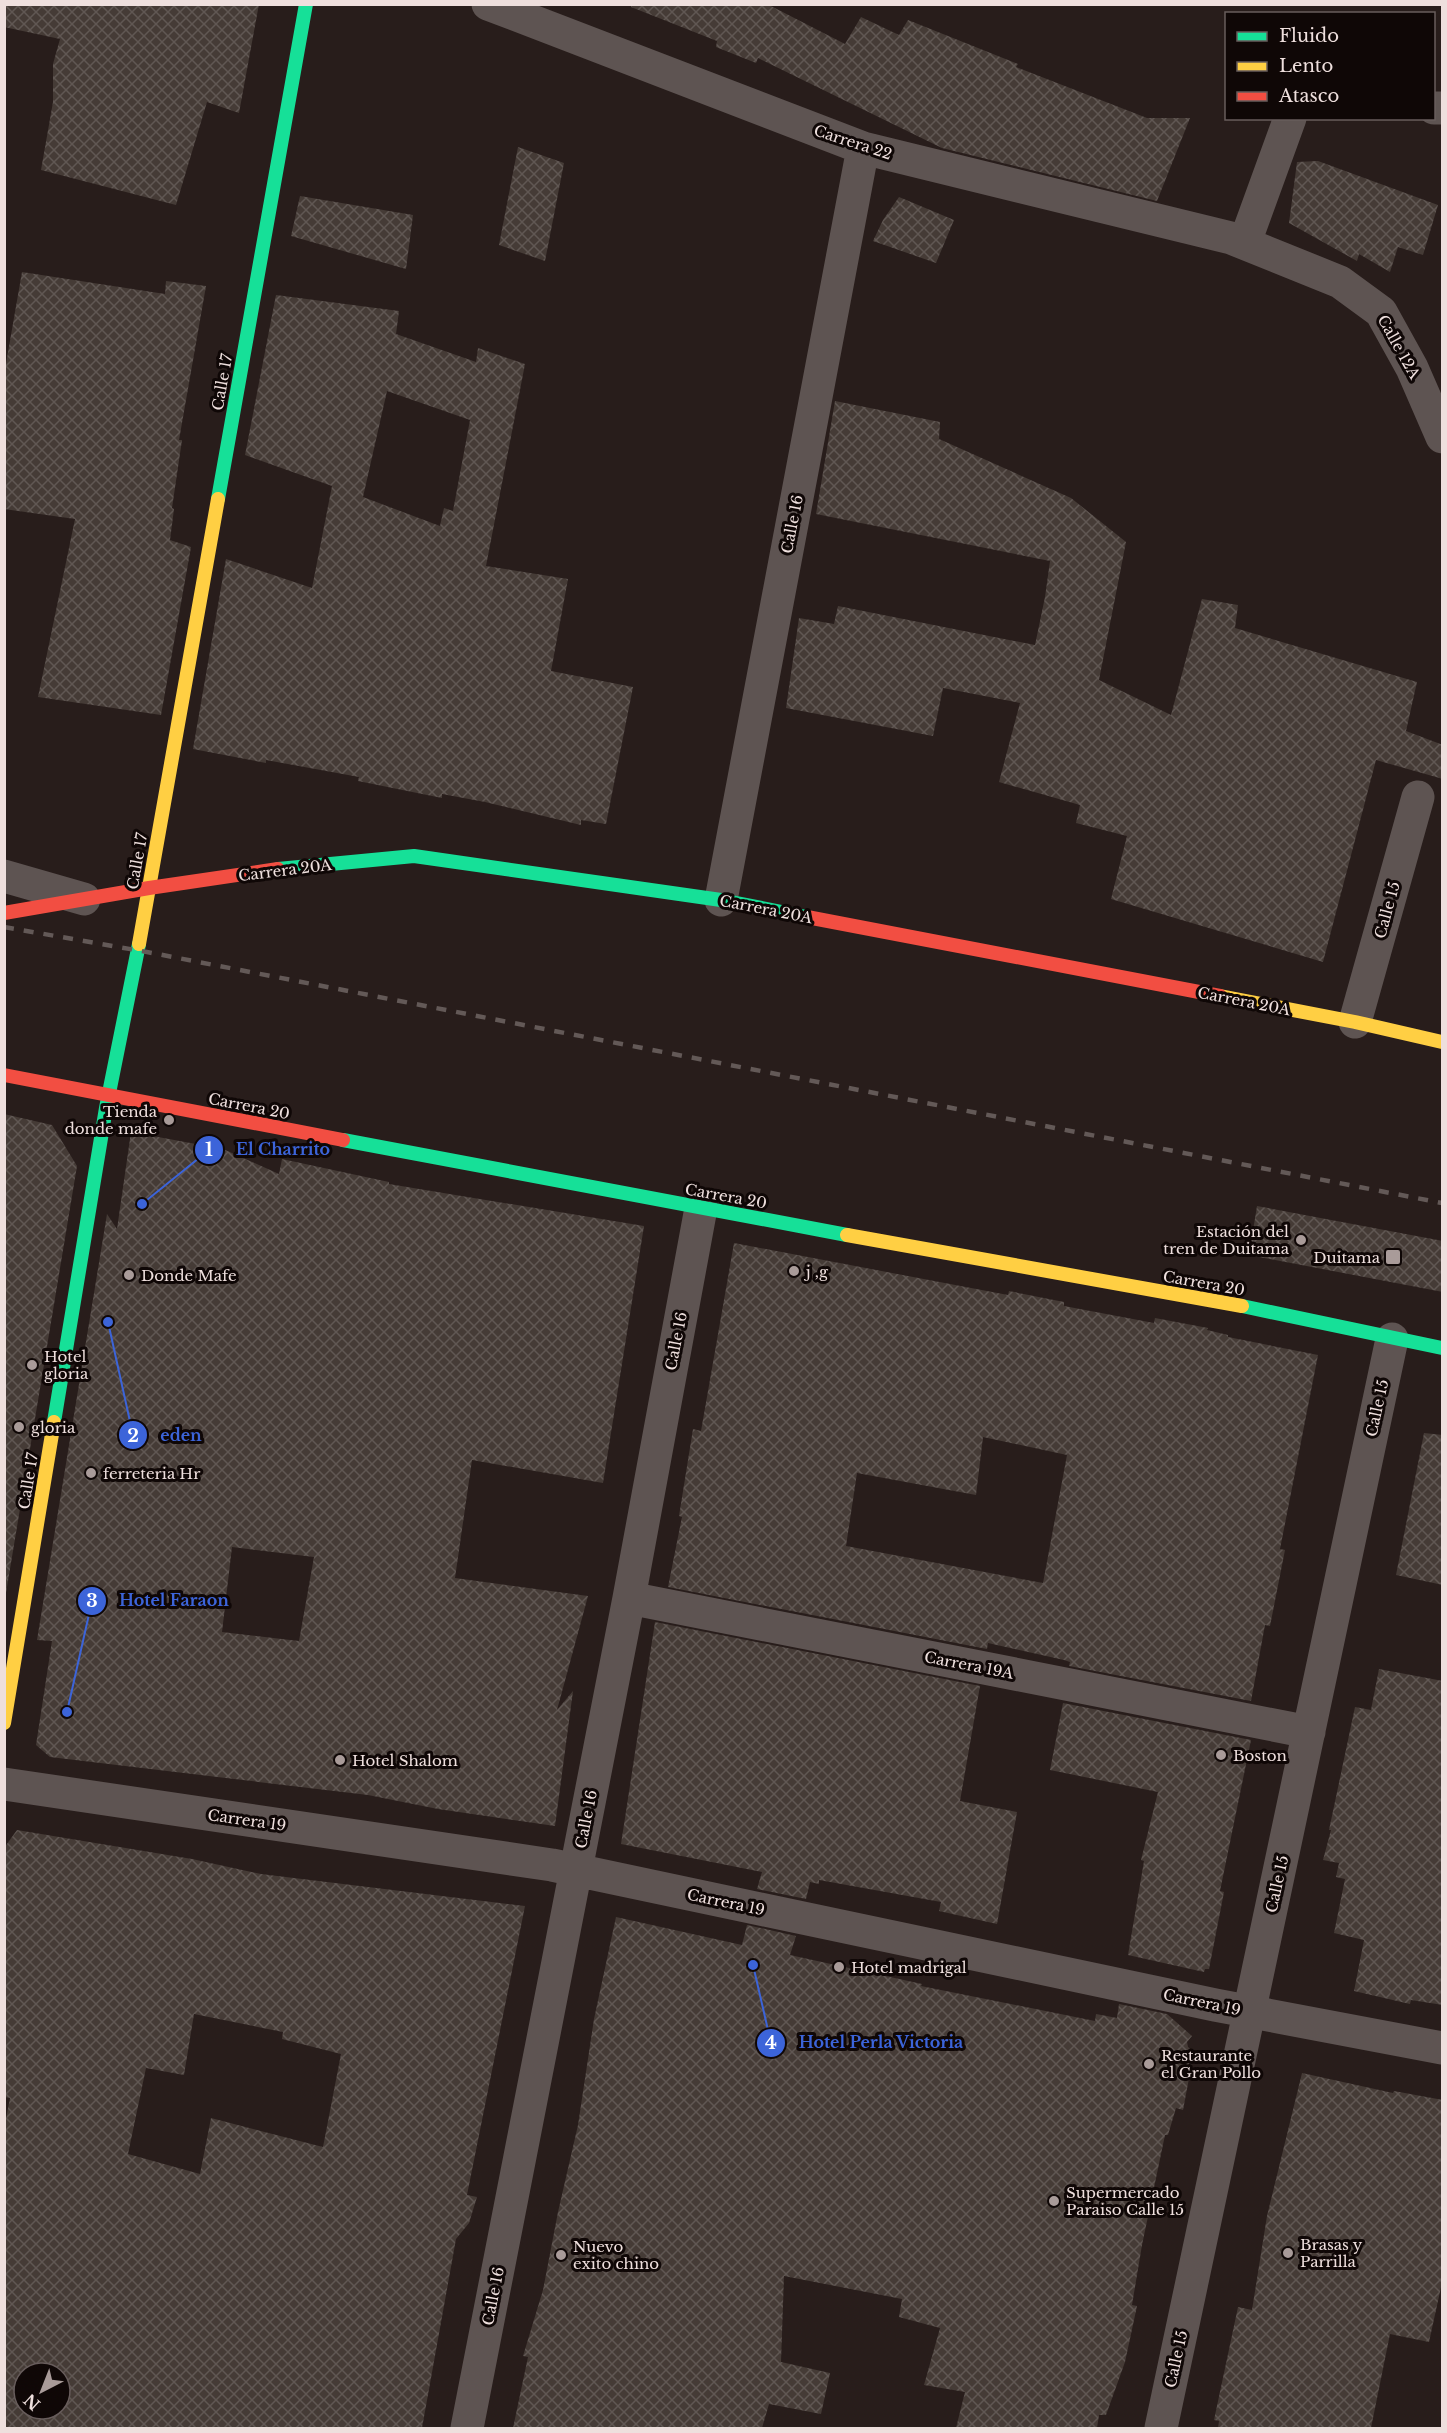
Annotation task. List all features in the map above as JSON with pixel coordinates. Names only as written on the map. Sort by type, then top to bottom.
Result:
[{"type":"street","name":"Calle 17","points":[[4,1724],[109,1095],[149,888],[306,4]]},
{"type":"street","name":"Carrera 22","points":[[488,4],[863,148],[1238,240]]},
{"type":"street","points":[[1238,240],[1289,120]]},
{"type":"street","name":"Calle 16","points":[[721,900],[863,148]]},
{"type":"street","name":"Calle 12A","points":[[1238,240],[1340,282],[1381,312],[1412,368],[1443,437]]},
{"type":"street","name":"Calle 15","points":[[1355,1022],[1418,797]]},
{"type":"street","name":"Carrera 20A","points":[[4,913],[149,888],[295,867],[414,856],[721,900],[1355,1022],[1443,1042]]},
{"type":"street","name":"Carrera 20A","points":[[4,876],[84,899]]},
{"type":"street","name":"Carrera 20","points":[[4,1075],[701,1208],[1274,1312],[1392,1339],[1443,1348]]},
{"type":"street","name":"Calle 16","points":[[467,2428],[577,1871],[701,1208]]},
{"type":"street","name":"Calle 15","points":[[1161,2428],[1392,1339]]},
{"type":"street","name":"Carrera 19A","points":[[629,1598],[1309,1732]]},
{"type":"street","name":"Carrera 19","points":[[4,1784],[577,1871],[1250,2012],[1443,2048]]},
{"type":"building","points":[[4,4],[259,4],[239,113],[207,102],[176,205],[41,170],[53,102],[53,64],[60,39],[4,27]]},
{"type":"building","points":[[631,4],[767,4],[845,44],[861,17],[899,35],[908,20],[1018,64],[1016,67],[1147,118],[1190,118],[1157,201],[942,148],[758,58],[756,63],[716,47],[717,41],[631,7]]},
{"type":"building","points":[[518,147],[564,163],[545,261],[499,245]]},
{"type":"building","points":[[1318,161],[1438,205],[1423,255],[1398,247],[1390,272],[1359,254],[1357,261],[1289,223],[1297,162]]},
{"type":"building","points":[[300,196],[413,215],[406,269],[291,236]]},
{"type":"building","points":[[899,197],[954,220],[936,263],[873,241],[883,220]]},
{"type":"building","points":[[22,272],[165,294],[166,281],[206,286],[179,440],[182,440],[172,508],[174,509],[170,540],[191,547],[161,715],[38,697],[75,519],[4,509],[4,375]]},
{"type":"building","points":[[276,295],[399,311],[396,334],[476,362],[478,348],[525,364],[486,566],[568,579],[551,671],[633,687],[606,824],[581,820],[581,825],[485,802],[442,794],[442,798],[358,781],[359,777],[193,749],[226,559],[312,588],[332,486],[245,455]],"holes":[[[387,391],[470,420],[453,511],[444,508],[440,526],[363,497]]]},
{"type":"building","points":[[835,401],[940,422],[939,439],[1071,498],[1126,542],[1099,680],[1171,715],[1202,599],[1238,605],[1235,628],[1417,682],[1406,731],[1443,745],[1443,779],[1376,760],[1323,962],[1111,899],[1127,836],[1076,823],[1080,805],[999,782],[1020,703],[943,688],[933,736],[786,708],[799,618],[834,624],[838,606],[1035,645],[1045,597],[1050,561],[816,514]]},
{"type":"building","points":[[4,1114],[52,1125],[77,1166],[4,1605]]},
{"type":"building","points":[[131,1132],[223,1149],[279,1174],[282,1159],[389,1182],[389,1184],[644,1226],[603,1483],[472,1460],[455,1578],[588,1596],[557,1710],[573,1691],[555,1826],[438,1809],[368,1795],[50,1757],[36,1745],[52,1641],[37,1640],[107,1214],[117,1229]],"holes":[[[232,1547],[314,1557],[299,1641],[222,1632]]]},
{"type":"building","points":[[1257,1206],[1443,1241],[1443,1292],[1249,1255]]},
{"type":"building","points":[[734,1243],[1008,1295],[1009,1291],[1064,1302],[1064,1306],[1154,1323],[1155,1318],[1208,1328],[1207,1330],[1228,1335],[1228,1337],[1318,1355],[1280,1549],[1285,1550],[1270,1626],[1265,1625],[1251,1701],[1069,1666],[1070,1662],[1064,1660],[988,1643],[987,1649],[668,1587],[682,1517],[679,1516],[693,1429],[701,1431]],"holes":[[[983,1437],[1067,1455],[1043,1583],[846,1546],[857,1473],[976,1495]]]},
{"type":"building","points":[[1424,1433],[1443,1435],[1443,1585],[1396,1575]]},
{"type":"building","points":[[655,1622],[980,1686],[960,1801],[1017,1812],[997,1924],[939,1911],[941,1902],[819,1880],[819,1884],[810,1882],[806,1899],[757,1889],[762,1872],[621,1844]]},
{"type":"building","points":[[1379,1669],[1443,1681],[1443,2005],[1411,2000],[1410,2004],[1354,1991],[1364,1940],[1334,1933],[1345,1879],[1336,1877],[1339,1863],[1323,1860],[1355,1707],[1371,1710]]},
{"type":"building","points":[[1063,1703],[1251,1740],[1220,1891],[1224,1892],[1209,1969],[1205,1969],[1204,1972],[1128,1955],[1144,1861],[1141,1860],[1158,1792],[1050,1770]]},
{"type":"building","points":[[17,1830],[192,1859],[261,1874],[525,1906],[467,2195],[477,2197],[469,2223],[456,2239],[422,2428],[4,2428],[4,2129],[10,2098],[4,2097],[4,1848]],"holes":[[[194,2014],[283,2032],[282,2039],[341,2054],[323,2147],[211,2118],[200,2174],[128,2154],[146,2068],[184,2075]]]},
{"type":"building","points":[[616,1917],[742,1945],[747,1925],[796,1936],[790,1955],[922,1984],[921,1986],[1095,2021],[1096,2014],[1117,2018],[1119,2004],[1167,2014],[1192,2036],[1187,2042],[1188,2047],[1194,2052],[1183,2110],[1176,2108],[1168,2135],[1165,2135],[1142,2245],[1132,2305],[1137,2306],[1125,2362],[1106,2415],[1099,2415],[1097,2428],[956,2428],[965,2392],[924,2385],[940,2328],[899,2317],[902,2299],[784,2276],[781,2362],[830,2373],[821,2414],[769,2404],[762,2428],[513,2428],[528,2357],[523,2356],[543,2290],[578,2125],[594,2019]]},
{"type":"building","points":[[1302,2073],[1393,2093],[1394,2091],[1443,2100],[1443,2278],[1429,2342],[1390,2334],[1371,2428],[1218,2428],[1219,2421],[1214,2420],[1238,2307],[1252,2310],[1267,2216]]},
{"type":"railway","points":[[4,927],[147,952],[1442,1203]]},
{"type":"traffic: fast","points":[[218,499],[306,4]]},
{"type":"traffic: fast","points":[[278,869],[414,856],[721,900],[807,917]]},
{"type":"traffic: fast","points":[[54,1422],[106,1108],[139,944]]},
{"type":"traffic: fast","points":[[343,1140],[847,1235]]},
{"type":"traffic: fast","points":[[1242,1306],[1442,1348]]},
{"type":"traffic: slow","points":[[139,944],[218,499]]},
{"type":"traffic: slow","points":[[1220,996],[1355,1022],[1442,1042]]},
{"type":"traffic: slow","points":[[847,1235],[1242,1306]]},
{"type":"traffic: slow","points":[[4,1723],[54,1422]]},
{"type":"traffic: jam","points":[[4,913],[278,869]]},
{"type":"traffic: jam","points":[[807,917],[1220,996]]},
{"type":"traffic: jam","points":[[4,1075],[343,1140]]},
{"type":"place","name":"Tienda donde mafe","points":[[169,1120]]},
{"type":"place","name":"El Charrito","points":[[142,1204]]},
{"type":"place","name":"Estación del tren de Duitama","points":[[1301,1240]]},
{"type":"place","name":"Duitama","points":[[1393,1257]]},
{"type":"place","name":"j ,g","points":[[794,1271]]},
{"type":"place","name":"Donde Mafe","points":[[129,1275]]},
{"type":"place","name":"eden","points":[[108,1322]]},
{"type":"place","name":"Hotel gloria","points":[[32,1365]]},
{"type":"place","name":"gloria","points":[[19,1427]]},
{"type":"place","name":"ferreteria Hr","points":[[91,1473]]},
{"type":"place","name":"Hotel Faraon","points":[[67,1712]]},
{"type":"place","name":"Boston","points":[[1221,1755]]},
{"type":"place","name":"Hotel Shalom","points":[[340,1760]]},
{"type":"place","name":"Hotel Perla Victoria","points":[[753,1965]]},
{"type":"place","name":"Hotel madrigal","points":[[839,1967]]},
{"type":"place","name":"Restaurante el Gran Pollo","points":[[1149,2064]]},
{"type":"place","name":"Supermercado Paraiso Calle 15","points":[[1054,2201]]},
{"type":"place","name":"Brasas y Parrilla","points":[[1288,2253]]},
{"type":"place","name":"Nuevo exito chino","points":[[561,2255]]}]
